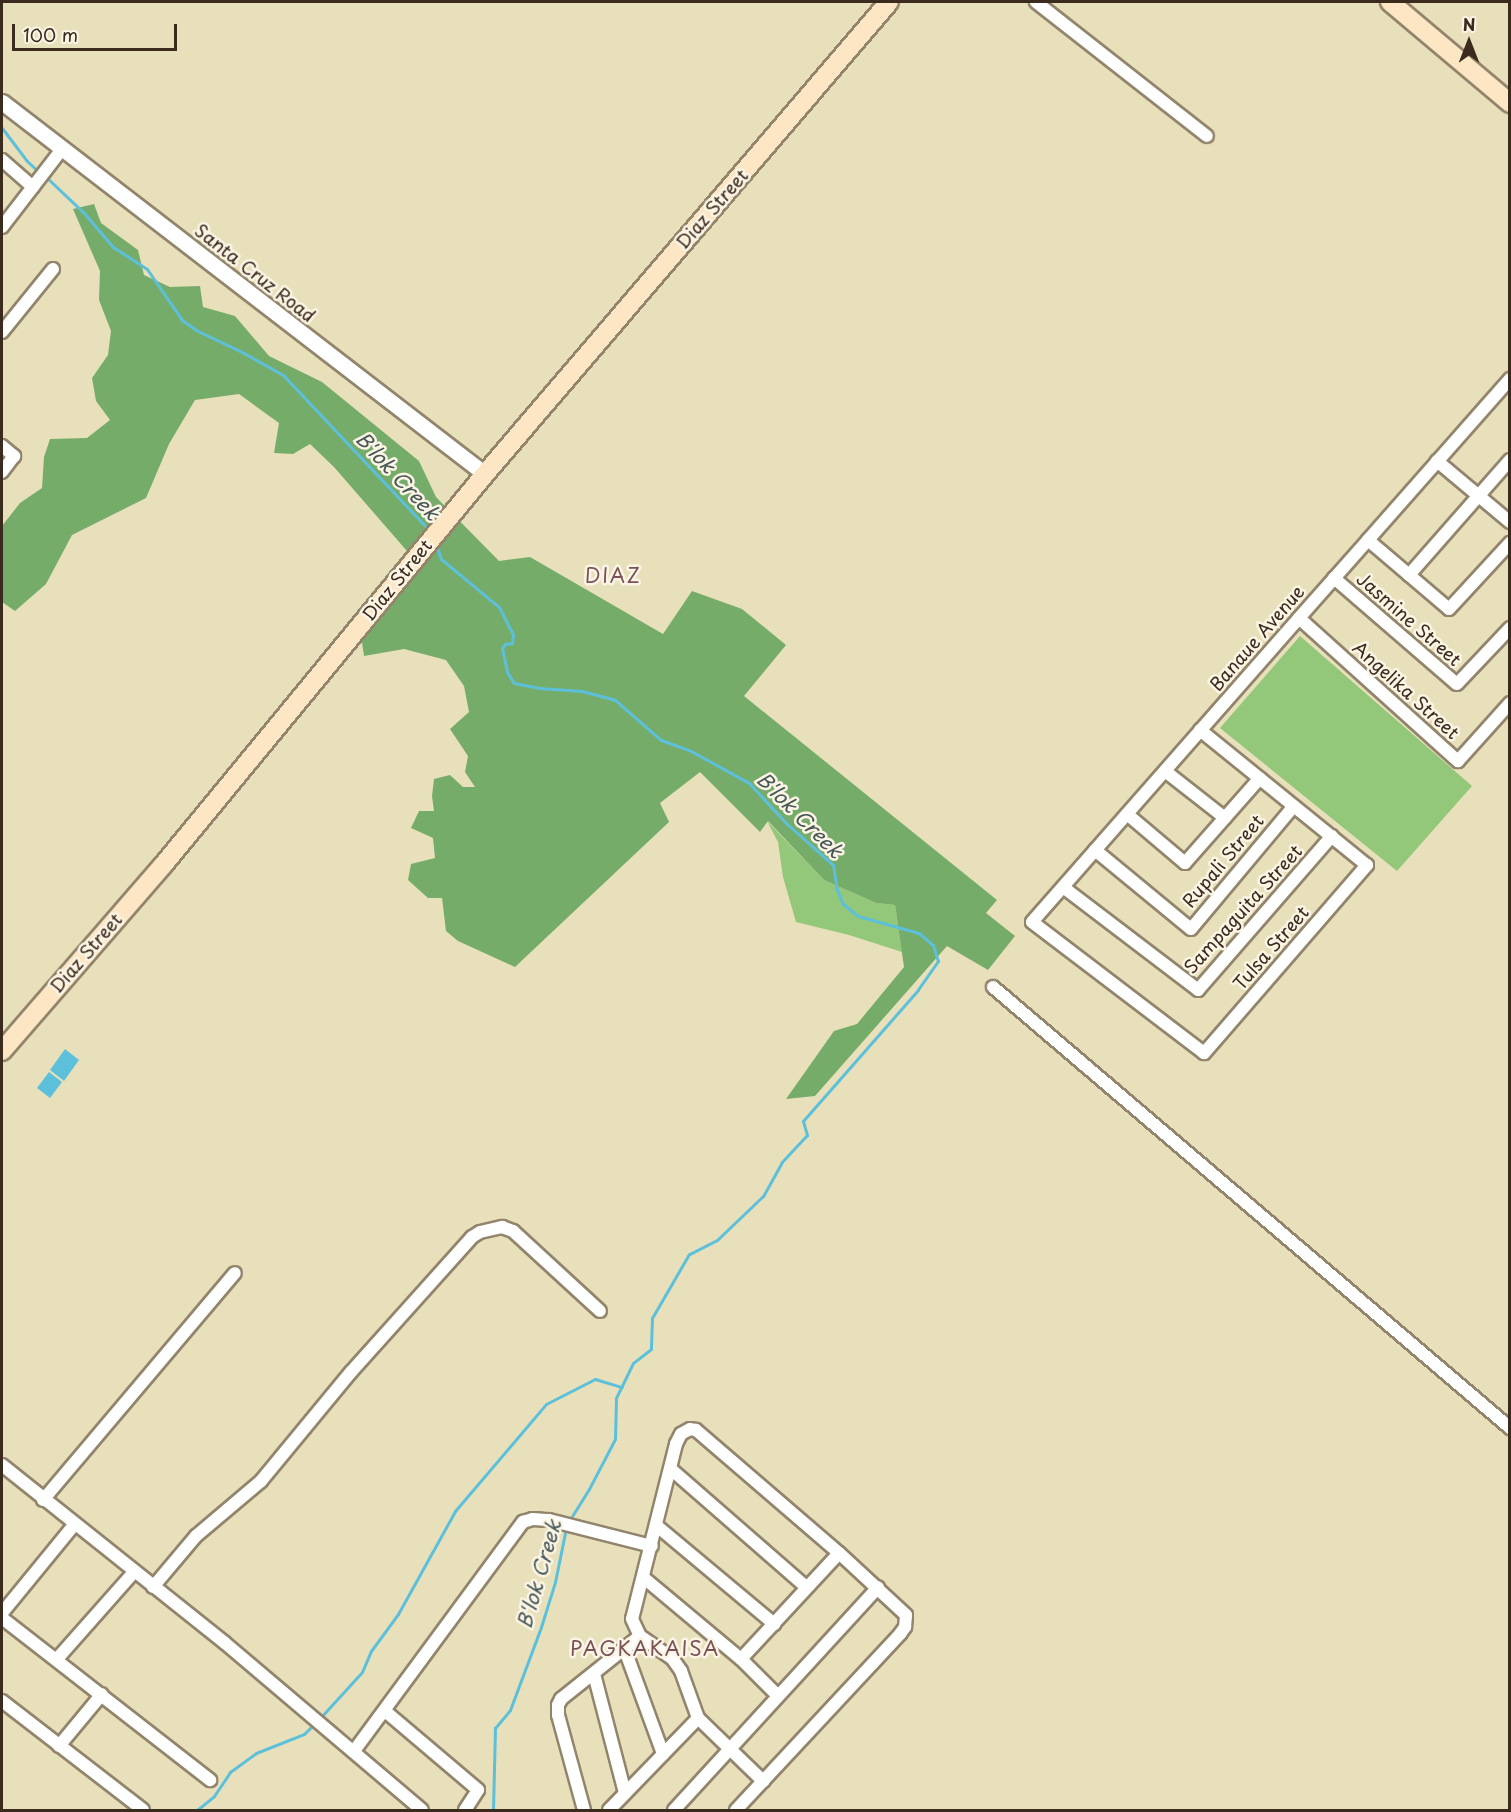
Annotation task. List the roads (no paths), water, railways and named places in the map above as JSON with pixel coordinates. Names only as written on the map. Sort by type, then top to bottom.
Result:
[{"type":"main road","name":"Diaz Street","points":[[2,1051],[164,864],[484,474],[889,2]]},
{"type":"main road","points":[[1390,2],[1509,103]]},
{"type":"street","points":[[1036,2],[1207,136]]},
{"type":"street","name":"Santa Cruz Road","points":[[2,102],[484,474]]},
{"type":"street","points":[[2,227],[62,149]]},
{"type":"street","points":[[2,160],[40,179]]},
{"type":"street","points":[[2,332],[53,269]]},
{"type":"street","name":"Banaue Avenue","points":[[1032,922],[1509,379]]},
{"type":"street","points":[[2,446],[14,456],[2,472]]},
{"type":"street","points":[[1409,575],[1509,460]]},
{"type":"street","points":[[1437,461],[1509,522]]},
{"type":"street","points":[[1368,540],[1449,609],[1509,543]]},
{"type":"street","name":"Jasmine Street","points":[[1334,578],[1457,684],[1509,628]]},
{"type":"street","name":"Angelika Street","points":[[1299,618],[1458,761],[1509,703]]},
{"type":"street","name":"Tulsa Street","points":[[1032,922],[1204,1053],[1367,864],[1200,730]]},
{"type":"street","points":[[1165,771],[1225,818]]},
{"type":"street","points":[[1127,814],[1185,863],[1260,778]]},
{"type":"street","name":"Rupali Street","points":[[1095,850],[1191,929],[1294,806]]},
{"type":"street","name":"Sampaguita Street","points":[[1063,887],[1198,990],[1332,836]]},
{"type":"street","points":[[993,987],[1509,1428]]},
{"type":"street","points":[[153,1587],[196,1536],[261,1481],[351,1372],[472,1237],[480,1232],[502,1227],[513,1231],[600,1311]]},
{"type":"street","points":[[43,1500],[235,1274]]},
{"type":"street","points":[[736,1810],[763,1781],[905,1627],[906,1615],[903,1608],[839,1552],[696,1430],[690,1429],[681,1434],[644,1578],[632,1614],[640,1636],[672,1658],[681,1671],[698,1718],[763,1781]]},
{"type":"street","points":[[2,1466],[354,1751],[422,1810]]},
{"type":"street","points":[[672,1470],[806,1587]]},
{"type":"street","points":[[354,1751],[517,1528],[528,1519],[541,1518],[560,1522],[652,1546]]},
{"type":"street","points":[[2,1613],[74,1524]]},
{"type":"street","points":[[657,1526],[774,1624]]},
{"type":"street","points":[[741,1659],[839,1552]]},
{"type":"street","points":[[57,1659],[134,1572]]},
{"type":"street","points":[[644,1578],[741,1659],[777,1695]]},
{"type":"street","points":[[674,1810],[878,1587]]},
{"type":"street","points":[[2,1618],[210,1780]]},
{"type":"street","points":[[584,1810],[557,1710],[561,1699],[640,1636]]},
{"type":"street","points":[[625,1650],[663,1754]]},
{"type":"street","points":[[594,1674],[626,1793]]},
{"type":"street","points":[[59,1746],[102,1694]]},
{"type":"street","points":[[2,1701],[143,1810]]},
{"type":"street","points":[[385,1711],[478,1790],[465,1810]]},
{"type":"street","points":[[609,1810],[698,1718]]},
{"type":"water","points":[[65,1049],[79,1060],[64,1081],[50,1070]]},
{"type":"water","points":[[49,1072],[62,1082],[50,1098],[37,1088]]},
{"type":"waterway","name":"B'lok Creek","points":[[2,128],[27,161],[39,172]]},
{"type":"waterway","name":"B'lok Creek","points":[[45,176],[84,213],[113,247],[147,269],[182,320],[198,331],[283,375],[430,531]]},
{"type":"waterway","name":"B'lok Creek","points":[[436,545],[441,559],[499,607],[513,635],[512,643],[505,644],[502,648],[507,672],[514,683],[539,688],[582,691],[615,700],[661,740],[691,751],[749,783],[787,824],[833,865],[837,890],[843,904],[858,916],[919,933],[933,945],[938,961],[918,990],[803,1121],[807,1135],[782,1162],[763,1196],[717,1240],[689,1254],[652,1318],[651,1349],[633,1363],[616,1398],[615,1439],[589,1489],[568,1522]]},
{"type":"waterway","points":[[320,1718],[362,1672],[371,1651],[398,1614],[455,1511],[546,1404],[595,1379],[622,1387]]},
{"type":"waterway","name":"B'lok Creek","points":[[493,1810],[495,1728],[510,1710],[541,1627],[555,1582],[566,1528]]},
{"type":"waterway","points":[[197,1810],[214,1796],[230,1772],[256,1753],[304,1734],[312,1726]]},
{"type":"district","name":"DIAZ","points":[[613,575]]},
{"type":"district","name":"PAGKAKAISA","points":[[645,1648]]}]
